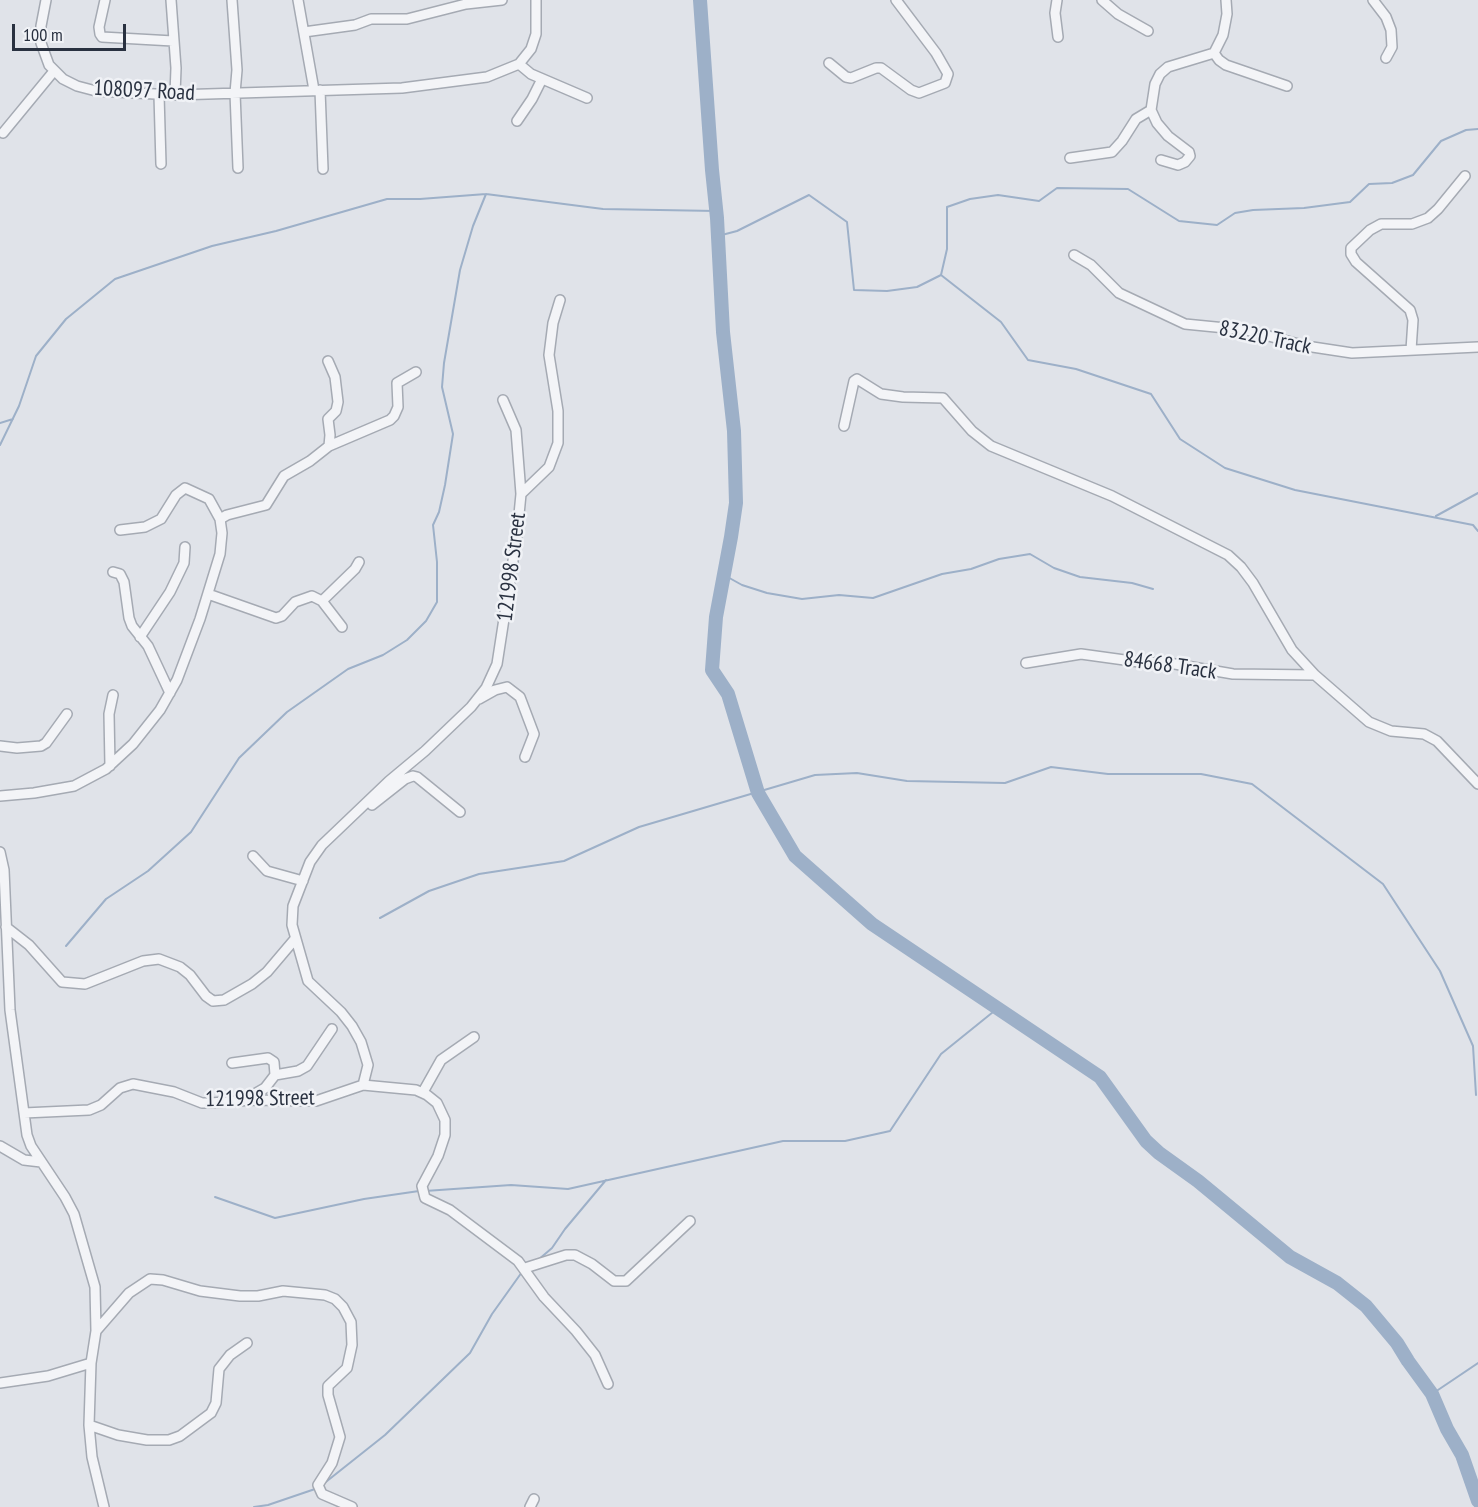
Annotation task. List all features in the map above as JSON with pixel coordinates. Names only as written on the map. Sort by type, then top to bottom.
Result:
[{"type":"street","points":[[3,133],[54,71],[46,59],[41,43],[40,26],[46,0]]},
{"type":"street","points":[[105,0],[99,27],[102,37],[173,41]]},
{"type":"street","points":[[171,0],[176,68],[175,95]]},
{"type":"street","points":[[232,0],[237,70],[238,168]]},
{"type":"street","points":[[298,0],[317,90],[323,169]]},
{"type":"street","points":[[304,32],[355,25],[371,19],[407,19],[466,4],[502,0]]},
{"type":"street","points":[[536,0],[536,34],[531,49],[519,64],[531,74],[587,98]]},
{"type":"street","points":[[829,63],[846,77],[851,78],[881,68],[911,90],[919,93],[945,83],[948,77],[946,69],[896,0]]},
{"type":"street","points":[[1057,0],[1054,14],[1058,37]]},
{"type":"street","points":[[1102,0],[1118,14],[1148,31]]},
{"type":"street","points":[[1161,160],[1178,165],[1190,156],[1189,152],[1161,129],[1152,110],[1155,84],[1160,74],[1168,67],[1214,53],[1223,35],[1227,14],[1226,0]]},
{"type":"street","points":[[1373,0],[1386,17],[1391,30],[1392,47],[1386,58]]},
{"type":"street","points":[[1214,53],[1227,65],[1287,86]]},
{"type":"street","name":"108097 Road","points":[[54,71],[77,86],[96,91],[175,95],[402,88],[472,80],[496,74],[519,64]]},
{"type":"street","points":[[517,121],[542,79]]},
{"type":"street","points":[[159,95],[161,164]]},
{"type":"street","points":[[1070,158],[1112,152],[1122,141],[1136,118],[1152,110]]},
{"type":"street","points":[[1411,350],[1413,320],[1410,309],[1356,262],[1351,254],[1351,248],[1376,226],[1387,223],[1412,224],[1428,218],[1465,176]]},
{"type":"street","name":"83220 Track","points":[[1074,255],[1090,265],[1119,293],[1185,324],[1246,330],[1306,346],[1342,352],[1369,353],[1478,347]]},
{"type":"street","name":"121998 Street","points":[[24,1113],[89,1110],[101,1106],[120,1088],[133,1084],[174,1092],[202,1103],[316,1101],[363,1085],[368,1065],[362,1042],[341,1012],[308,981],[292,925],[293,906],[316,853],[389,781],[453,725],[477,700],[492,677],[501,650],[508,584],[518,536],[521,494],[549,467],[558,443],[558,411],[549,355],[553,323],[560,300]]},
{"type":"street","points":[[328,361],[335,377],[338,402],[336,411],[328,419],[329,446]]},
{"type":"street","points":[[220,519],[266,505],[284,476],[310,461],[329,446],[390,420],[398,407],[397,383],[416,372]]},
{"type":"street","points":[[844,426],[854,381],[857,378],[874,390],[891,396],[943,398],[972,431],[991,446],[1112,496],[1164,521],[1235,560],[1263,599],[1292,650],[1315,675],[1370,722],[1391,731],[1424,734],[1437,741],[1478,784]]},
{"type":"street","points":[[503,400],[516,430],[521,494]]},
{"type":"street","points":[[0,796],[45,792],[74,786],[110,766],[133,744],[160,710],[170,693],[200,619],[220,554],[222,534],[220,519],[209,499],[185,488],[176,495],[161,519],[145,527],[120,530]]},
{"type":"street","points":[[140,636],[170,592],[184,563],[185,547]]},
{"type":"street","points":[[322,601],[355,569],[359,562]]},
{"type":"street","points":[[113,572],[120,574],[122,578],[129,618],[156,660],[170,693]]},
{"type":"street","points":[[208,594],[276,618],[282,616],[295,602],[312,596],[322,601],[342,627]]},
{"type":"street","name":"84668 Track","points":[[1026,663],[1081,654],[1139,662],[1169,663],[1224,673],[1315,675]]},
{"type":"street","name":"121998 Street","points":[[477,700],[495,690],[507,687],[520,697],[534,734],[525,758]]},
{"type":"street","points":[[110,766],[109,714],[113,695]]},
{"type":"street","points":[[0,746],[17,748],[41,746],[46,743],[67,714]]},
{"type":"street","points":[[350,819],[365,811],[410,776],[417,777],[460,812]]},
{"type":"street","points":[[0,852],[4,870],[6,927],[4,980],[27,1135],[74,1214],[95,1287],[96,1331],[91,1363],[89,1425],[92,1457],[104,1507]]},
{"type":"street","points":[[253,856],[267,871],[303,881]]},
{"type":"street","points":[[6,927],[29,945],[62,982],[85,984],[143,961],[159,959],[180,967],[213,1001],[224,1000],[252,984],[267,972],[295,939]]},
{"type":"street","points":[[275,1075],[298,1071],[307,1066],[332,1029]]},
{"type":"street","points":[[423,1092],[441,1060],[474,1037]]},
{"type":"street","points":[[232,1062],[268,1058],[274,1062],[275,1075],[265,1088],[241,1101]]},
{"type":"street","points":[[363,1085],[423,1092],[432,1098],[443,1113],[446,1125],[440,1151],[422,1186],[425,1198],[463,1219],[525,1268],[543,1297],[576,1331],[595,1355],[608,1384]]},
{"type":"street","points":[[0,1146],[24,1160],[41,1162]]},
{"type":"street","points":[[525,1268],[566,1254],[575,1255],[614,1281],[626,1281],[690,1221]]},
{"type":"street","points":[[96,1331],[129,1293],[150,1279],[163,1280],[200,1291],[240,1296],[258,1296],[283,1291],[325,1295],[335,1299],[343,1307],[351,1322],[352,1345],[347,1368],[328,1386],[328,1395],[340,1437],[332,1463],[318,1485],[322,1494],[352,1507]]},
{"type":"street","points":[[89,1425],[118,1435],[147,1440],[169,1440],[180,1436],[214,1409],[219,1370],[230,1355],[247,1343]]},
{"type":"street","points":[[0,1383],[48,1376],[91,1363]]},
{"type":"waterway","points":[[700,0],[717,218],[723,332],[734,431],[736,503],[716,617],[712,670],[728,694],[758,793],[795,856],[872,924],[1100,1077],[1146,1141],[1159,1153],[1198,1181],[1290,1257],[1337,1283],[1366,1306],[1397,1343],[1432,1394],[1447,1429],[1462,1455],[1478,1501]]},
{"type":"waterway","points":[[718,236],[737,231],[809,195],[847,222],[854,290],[887,291],[917,287],[941,275],[947,249],[947,207],[970,199],[998,195],[1039,201],[1057,188],[1128,189],[1179,221],[1217,225],[1235,213],[1350,202],[1369,184],[1392,183],[1413,175],[1441,141],[1466,130],[1478,129]]},
{"type":"waterway","points":[[0,445],[19,406],[36,356],[66,319],[115,279],[212,246],[276,231],[387,199],[486,194],[603,209],[716,211]]},
{"type":"waterway","points":[[66,946],[106,899],[148,871],[191,832],[239,758],[287,712],[348,669],[383,655],[407,640],[426,621],[437,602],[437,562],[433,525],[439,512],[445,485],[453,434],[442,387],[444,363],[460,270],[473,226],[486,194]]},
{"type":"waterway","points":[[941,275],[1001,322],[1028,360],[1076,369],[1151,394],[1180,439],[1225,468],[1295,490],[1473,525],[1478,531]]},
{"type":"waterway","points":[[0,423],[13,419]]},
{"type":"waterway","points":[[1436,516],[1478,493]]},
{"type":"waterway","points":[[724,575],[742,585],[767,593],[802,599],[839,595],[873,598],[942,574],[971,569],[999,559],[1030,554],[1054,568],[1080,577],[1132,583],[1153,589]]},
{"type":"waterway","points":[[380,918],[429,891],[479,874],[564,861],[639,827],[815,775],[857,773],[907,781],[1005,783],[1051,767],[1108,774],[1201,774],[1252,784],[1383,884],[1440,971],[1473,1046],[1476,1095]]},
{"type":"waterway","points":[[425,1191],[511,1185],[568,1189],[783,1141],[845,1141],[890,1131],[941,1054],[998,1008]]},
{"type":"waterway","points":[[538,1260],[552,1248],[606,1180]]},
{"type":"waterway","points":[[215,1197],[275,1218],[364,1199],[419,1191]]},
{"type":"waterway","points":[[322,1485],[385,1435],[470,1353],[492,1314],[522,1272]]},
{"type":"waterway","points":[[1432,1394],[1478,1363]]},
{"type":"waterway","points":[[254,1507],[268,1505],[318,1488]]}]
